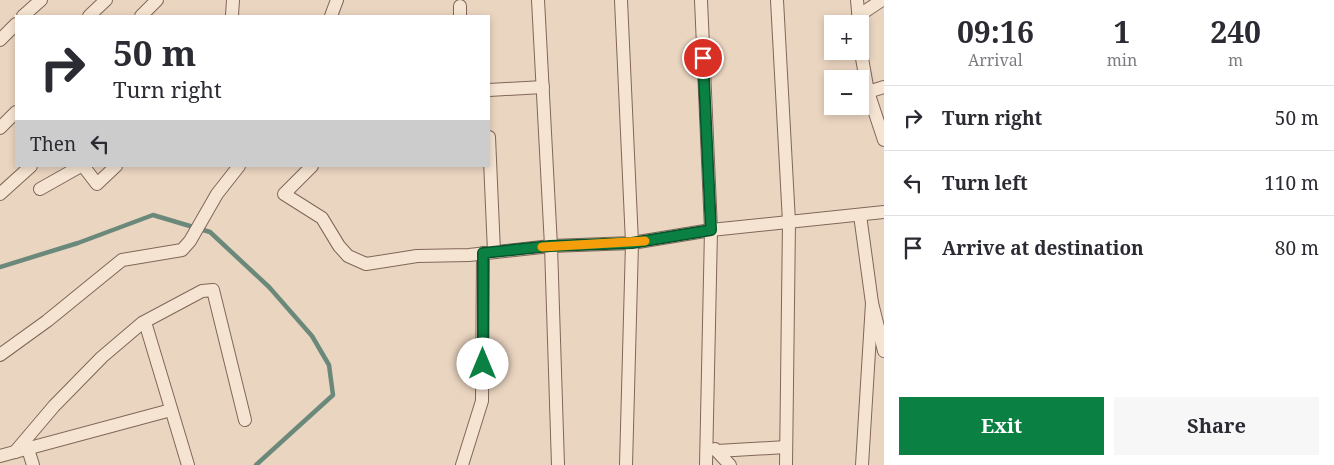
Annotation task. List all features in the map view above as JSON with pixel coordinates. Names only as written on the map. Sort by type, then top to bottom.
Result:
[{"type":"street","points":[[25,15],[41,0]]},
{"type":"street","points":[[90,15],[106,0]]},
{"type":"street","points":[[142,15],[157,0]]},
{"type":"street","points":[[232,15],[233,0]]},
{"type":"street","points":[[331,15],[337,0]]},
{"type":"street","points":[[538,0],[558,465]]},
{"type":"street","points":[[621,0],[632,243],[626,465]]},
{"type":"street","points":[[701,0],[711,230],[706,465]]},
{"type":"street","points":[[777,0],[789,222],[786,465]]},
{"type":"street","points":[[857,0],[858,15]]},
{"type":"street","points":[[865,15],[882,0]]},
{"type":"street","points":[[0,40],[15,25]]},
{"type":"street","points":[[490,90],[543,87]]},
{"type":"street","points":[[869,92],[884,87]]},
{"type":"street","points":[[869,95],[884,140]]},
{"type":"street","points":[[0,128],[15,113]]},
{"type":"street","points":[[0,194],[30,167]]},
{"type":"street","points":[[40,189],[79,167]]},
{"type":"street","points":[[84,167],[97,184],[115,167]]},
{"type":"street","points":[[0,355],[47,321],[122,260],[182,250],[190,241],[217,194],[238,167]]},
{"type":"street","points":[[311,167],[284,194],[322,218],[339,246],[348,256],[366,264],[417,256],[489,253],[550,246],[632,243],[711,230],[884,212]]},
{"type":"street","points":[[462,465],[482,401],[489,253],[489,167]]},
{"type":"street","points":[[860,214],[872,303],[884,351]]},
{"type":"street","points":[[15,452],[54,406],[95,364],[145,322],[202,291],[213,290],[245,420]]},
{"type":"street","points":[[862,465],[872,303]]},
{"type":"street","points":[[145,322],[188,465]]},
{"type":"street","points":[[0,456],[171,410]]},
{"type":"street","points":[[706,440],[730,465]]},
{"type":"street","points":[[717,451],[786,447]]},
{"type":"street","points":[[28,449],[33,465]]},
{"type":"waterway","points":[[0,267],[78,243],[153,215],[210,232],[269,287],[312,336],[329,365],[333,395],[256,465]]},
{"type":"slow traffic","points":[[542,247],[645,241]]},
{"type":"route","points":[[483,364],[483,253],[550,246],[632,243],[711,230],[703,58]]}]
